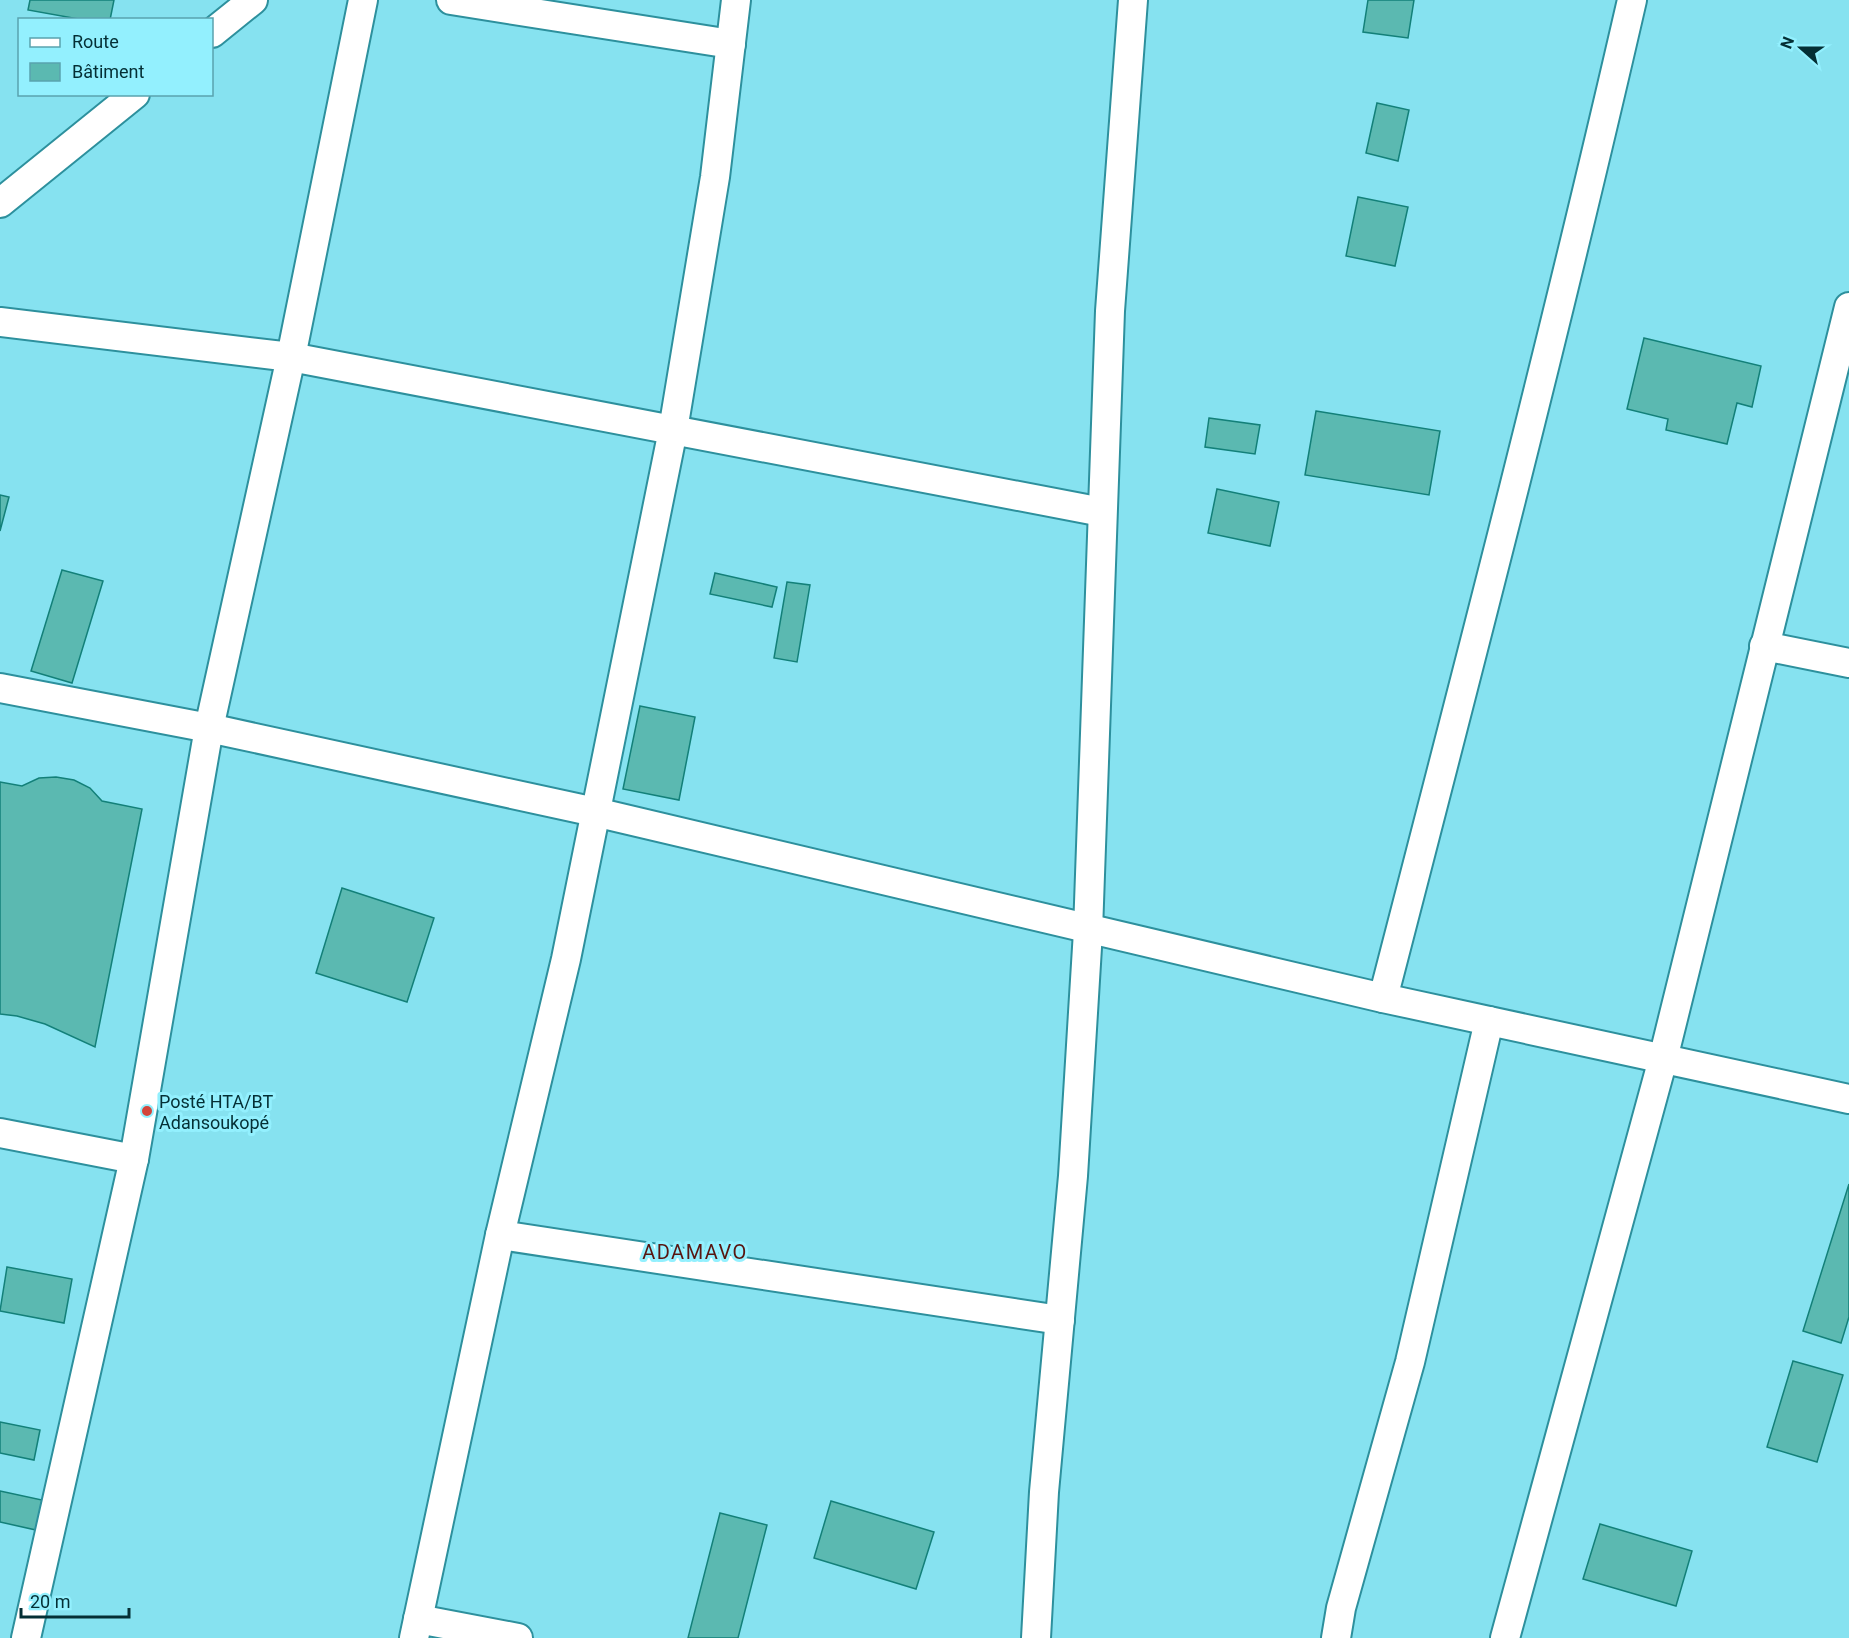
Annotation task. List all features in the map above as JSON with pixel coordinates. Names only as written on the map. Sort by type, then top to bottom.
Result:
[{"type":"street","points":[[213,32],[253,0]]},
{"type":"street","points":[[26,1638],[134,1159],[209,728],[291,357],[363,0]]},
{"type":"street","points":[[451,0],[730,44]]},
{"type":"street","points":[[518,1638],[416,1629],[500,1235],[566,959],[673,430],[716,177],[736,0]]},
{"type":"street","points":[[1036,1638],[1044,1492],[1073,1176],[1088,931],[1110,311],[1133,0]]},
{"type":"street","points":[[1383,998],[1494,572],[1585,206],[1632,0]]},
{"type":"street","points":[[0,203],[133,96]]},
{"type":"street","points":[[1505,1638],[1663,1059],[1849,307]]},
{"type":"street","points":[[0,322],[291,357],[1102,512]]},
{"type":"street","points":[[1764,646],[1849,663]]},
{"type":"street","points":[[0,688],[209,728],[595,812],[1088,931],[1383,998],[1849,1099]]},
{"type":"street","points":[[1336,1638],[1341,1608],[1410,1362],[1489,1021]]},
{"type":"street","points":[[0,1133],[134,1159]]},
{"type":"street","points":[[500,1235],[1060,1320]]},
{"type":"building","points":[[30,0],[114,0],[110,18],[73,18],[28,10]]},
{"type":"building","points":[[1368,0],[1414,0],[1408,38],[1363,32]]},
{"type":"building","points":[[1377,103],[1409,110],[1398,161],[1366,153]]},
{"type":"building","points":[[1358,197],[1408,207],[1395,266],[1346,256]]},
{"type":"building","points":[[1644,338],[1761,366],[1752,407],[1737,403],[1727,444],[1666,430],[1668,419],[1627,409]]},
{"type":"building","points":[[1316,411],[1440,431],[1429,495],[1305,475]]},
{"type":"building","points":[[1209,418],[1260,425],[1255,454],[1205,447]]},
{"type":"building","points":[[1217,489],[1279,502],[1270,546],[1208,533]]},
{"type":"building","points":[[0,495],[9,497],[0,531]]},
{"type":"building","points":[[62,570],[103,581],[72,683],[31,671]]},
{"type":"building","points":[[715,573],[777,587],[772,607],[710,594]]},
{"type":"building","points":[[787,582],[810,585],[797,662],[774,658]]},
{"type":"building","points":[[640,706],[695,717],[679,800],[623,789]]},
{"type":"building","points":[[56,777],[74,780],[90,788],[102,801],[142,809],[95,1047],[45,1024],[0,1014],[0,782],[22,786],[39,778]]},
{"type":"building","points":[[342,888],[434,918],[407,1002],[316,973]]},
{"type":"building","points":[[1849,1184],[1849,1317],[1841,1343],[1803,1331]]},
{"type":"building","points":[[7,1267],[72,1279],[64,1323],[0,1311]]},
{"type":"building","points":[[1793,1361],[1843,1375],[1817,1462],[1767,1447]]},
{"type":"building","points":[[0,1422],[40,1430],[34,1460],[0,1453]]},
{"type":"building","points":[[0,1491],[42,1500],[36,1530],[0,1522]]},
{"type":"building","points":[[831,1501],[934,1532],[916,1589],[814,1558]]},
{"type":"building","points":[[720,1513],[767,1525],[738,1638],[688,1638]]},
{"type":"building","points":[[1600,1524],[1692,1551],[1676,1606],[1583,1579]]},
{"type":"place","name":"Posté HTA/BT Adansoukopé","points":[[147,1111]]},
{"type":"district","name":"ADAMAVO","points":[[695,1252]]}]
